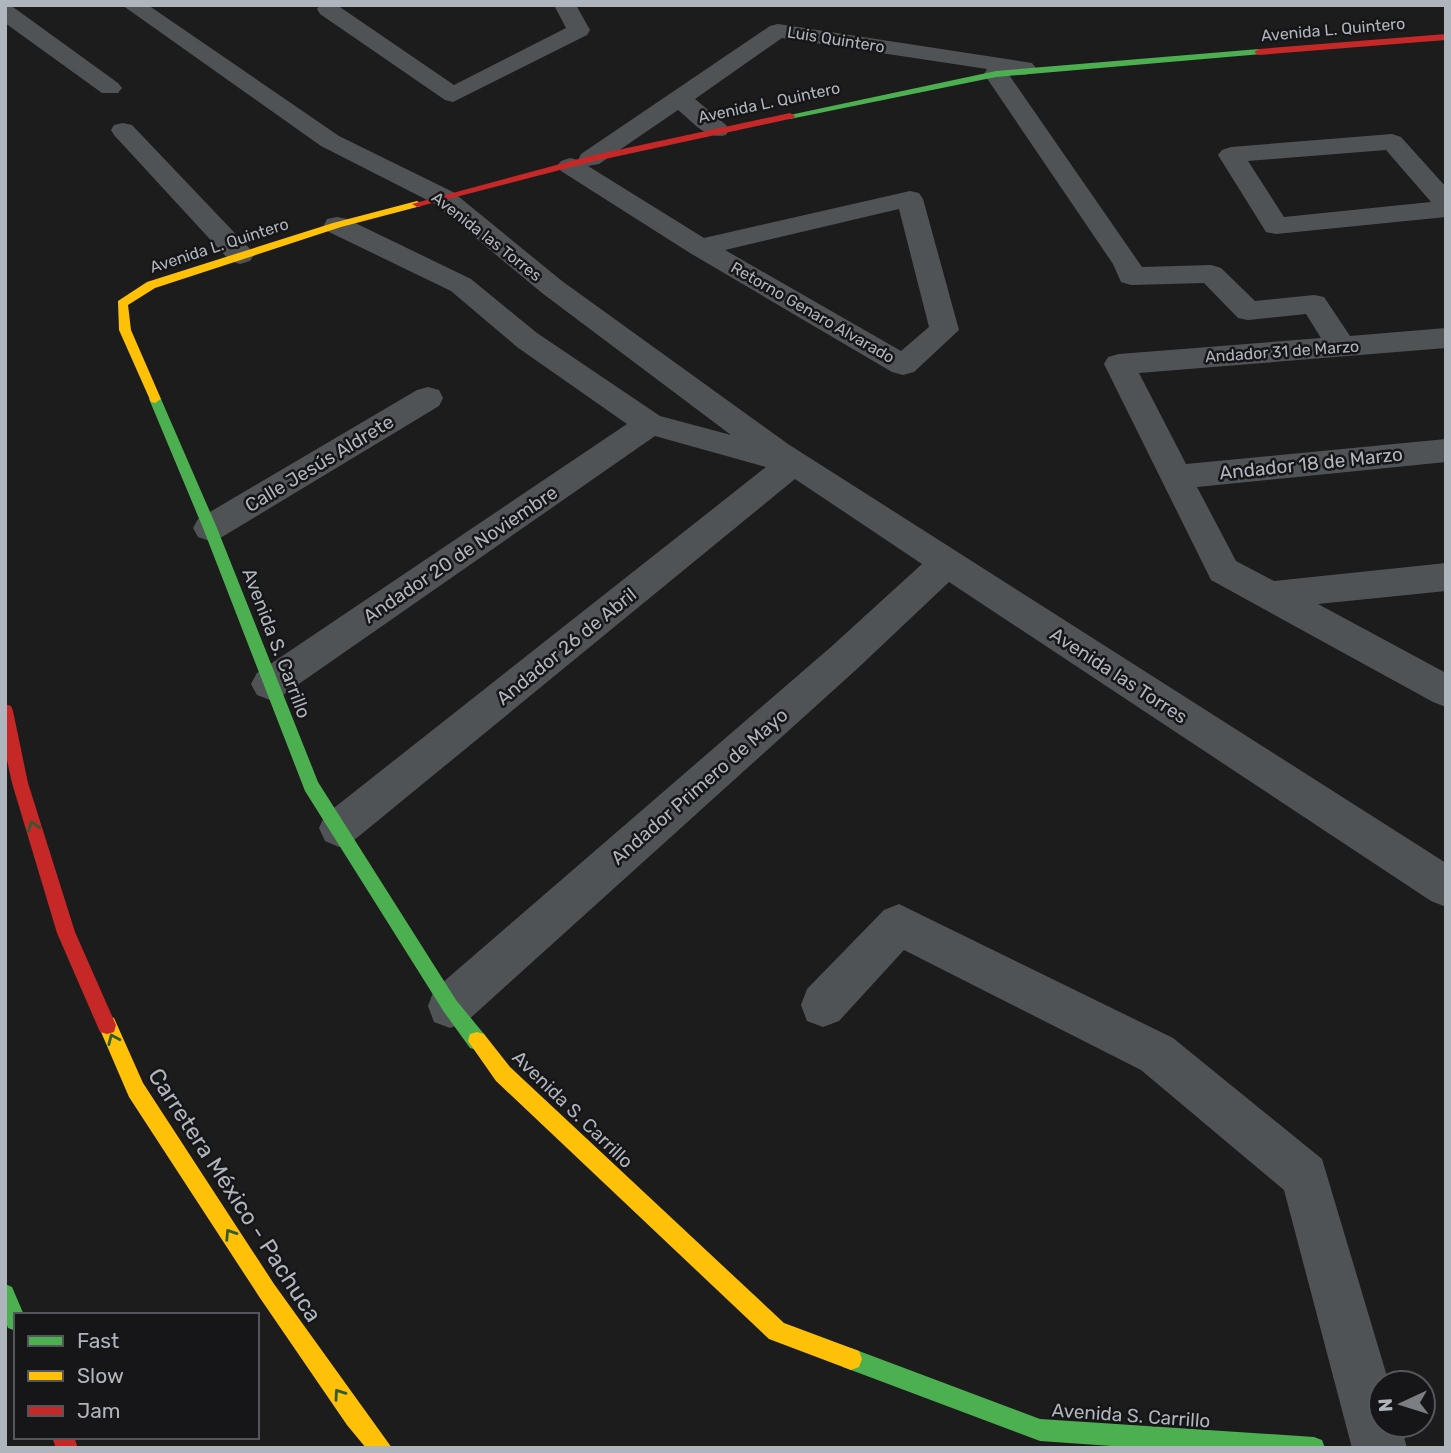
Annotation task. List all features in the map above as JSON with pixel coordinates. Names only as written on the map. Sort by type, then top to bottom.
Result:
[{"type":"main road","name":"Avenida L. Quintero","points":[[122,304],[151,285],[337,225],[717,130],[910,90],[996,74],[1036,70],[1446,37]]},
{"type":"main road","name":"Avenida S. Carrillo","points":[[122,304],[125,330],[210,528],[311,786],[450,1006],[503,1074],[777,1331],[1040,1430],[1314,1448]]},
{"type":"main road","name":"Carretera México - Pachuca","points":[[5,711],[20,783],[66,933],[136,1090],[267,1291],[355,1417],[382,1448]]},
{"type":"main road","points":[[5,1294],[14,1315]]},
{"type":"street","name":"Avenida las Torres","points":[[133,5],[330,141],[444,198],[552,287],[793,463],[1446,887]]},
{"type":"street","points":[[365,5],[328,9],[453,95],[579,30],[565,5]]},
{"type":"street","points":[[5,12],[110,88]]},
{"type":"street","name":"Luis Quintero","points":[[580,163],[679,98],[773,22],[898,49],[1036,70]]},
{"type":"street","points":[[898,49],[910,90]]},
{"type":"street","points":[[996,74],[1127,264],[1131,276],[1211,274],[1248,311],[1314,304],[1342,346]]},
{"type":"street","points":[[679,98],[717,130]]},
{"type":"street","points":[[123,130],[240,255]]},
{"type":"street","points":[[1446,203],[1392,142],[1231,155],[1276,226],[1446,209]]},
{"type":"street","name":"Retorno Genaro Alvarado","points":[[580,163],[700,247],[904,365],[944,330],[910,199],[700,247]]},
{"type":"street","name":"Avenida las Torres","points":[[337,225],[461,285],[527,341],[650,424],[793,463]]},
{"type":"street","name":"Andador 31 de Marzo","points":[[1176,477],[1119,364],[1446,338]]},
{"type":"street","name":"Calle Jesús Aldrete","points":[[210,528],[428,398]]},
{"type":"street","name":"Andador 20 de Noviembre","points":[[270,684],[650,424]]},
{"type":"street","name":"Andador 18 de Marzo","points":[[1176,477],[1446,450]]},
{"type":"street","name":"Andador 26 de Abril","points":[[339,828],[793,463]]},
{"type":"street","points":[[1176,477],[1223,570],[1446,691]]},
{"type":"street","name":"Andador Primero de Mayo","points":[[450,1006],[845,657],[946,563]]},
{"type":"street","points":[[1272,595],[1446,577]]},
{"type":"street","points":[[823,1005],[899,925],[1157,1054],[1304,1176],[1380,1448]]},
{"type":"traffic: fast","points":[[790,116],[996,74],[1259,52]]},
{"type":"traffic: fast","points":[[155,399],[210,528],[311,786],[450,1006],[477,1041]]},
{"type":"traffic: fast","points":[[5,1294],[14,1315]]},
{"type":"traffic: fast","points":[[851,1359],[1040,1430],[1314,1448]]},
{"type":"traffic: slow","points":[[155,399],[125,330],[122,304],[151,285],[337,225],[417,204]]},
{"type":"traffic: slow","points":[[107,1025],[136,1090],[267,1291],[355,1417],[381,1448]]},
{"type":"traffic: slow","points":[[477,1041],[503,1074],[777,1331],[851,1359]]},
{"type":"traffic: jam","points":[[1259,52],[1446,37]]},
{"type":"traffic: jam","points":[[417,204],[590,159],[790,116]]},
{"type":"traffic: jam","points":[[5,711],[20,783],[66,933],[107,1025]]},
{"type":"traffic: jam","points":[[64,1439],[67,1448]]}]
